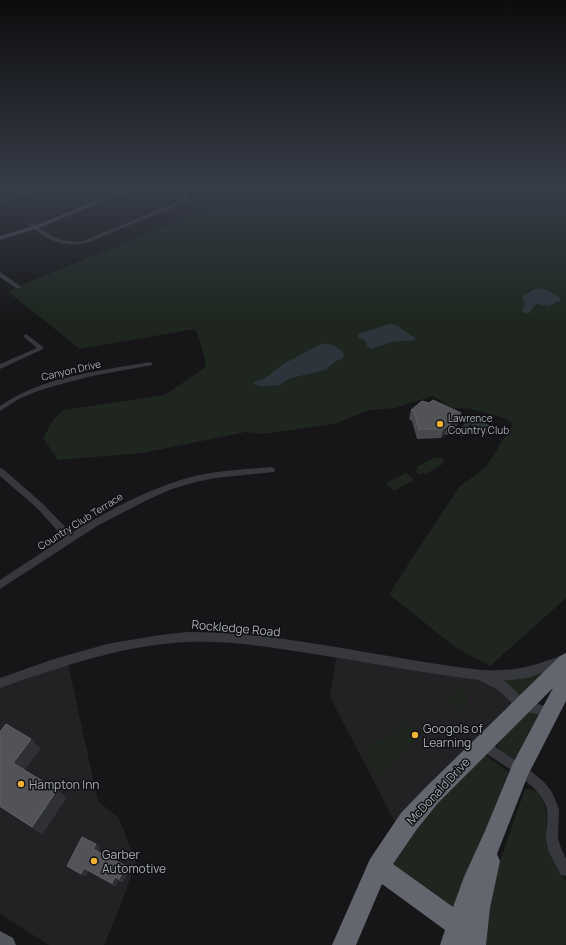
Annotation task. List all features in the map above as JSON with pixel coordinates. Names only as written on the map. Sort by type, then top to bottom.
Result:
[{"type":"highway","name":"McDonald Drive","points":[[344,945],[378,867],[396,839],[419,809],[430,796],[523,706],[566,660]]},
{"type":"highway","points":[[378,867],[455,935],[475,877],[493,838],[520,770],[549,712],[566,683]]},
{"type":"highway","points":[[474,945],[478,908],[493,838]]},
{"type":"main road","points":[[0,941],[6,945]]},
{"type":"street","points":[[0,238],[16,232]]},
{"type":"street","points":[[43,232],[60,243],[72,244],[84,242],[108,232]]},
{"type":"street","points":[[0,274],[18,287]]},
{"type":"street","points":[[0,367],[41,348],[26,336]]},
{"type":"street","name":"Canyon Drive","points":[[0,409],[28,393],[53,384],[150,364]]},
{"type":"street","name":"Country Club Terrace","points":[[0,586],[116,510],[163,489],[215,475],[271,470]]},
{"type":"street","points":[[0,471],[40,506],[71,539]]},
{"type":"street","name":"Rockledge Road","points":[[0,683],[103,649],[140,641],[190,636],[256,640],[475,674]]},
{"type":"street","points":[[475,674],[513,675],[528,673],[566,660]]},
{"type":"street","points":[[475,674],[492,680],[502,686],[523,706],[549,712]]},
{"type":"street","points":[[483,745],[538,784],[548,797],[552,806],[553,816],[552,840],[559,860],[566,870]]},
{"type":"shaded area","name":"Lawrence Country Club","points":[[151,232],[566,232],[566,598],[490,666],[455,647],[389,594],[459,487],[486,467],[513,424],[504,418],[470,409],[452,408],[433,396],[395,408],[370,410],[334,424],[262,434],[246,432],[142,453],[58,460],[43,438],[53,420],[63,410],[165,395],[203,369],[206,364],[195,329],[80,349],[8,292],[31,281]]},
{"type":"shaded area","points":[[540,288],[549,291],[560,298],[560,301],[548,306],[536,304],[529,313],[524,313],[522,310],[525,303],[522,298],[523,296],[532,290]]},
{"type":"shaded area","points":[[389,324],[396,325],[416,340],[391,342],[372,349],[367,346],[366,341],[358,337],[359,334]]},
{"type":"shaded area","points":[[321,344],[328,344],[336,347],[344,354],[343,358],[336,361],[325,370],[291,378],[279,385],[262,386],[253,384],[265,378],[285,363]]},
{"type":"shaded area","points":[[472,416],[493,427],[487,434],[470,424],[469,426],[476,433],[460,436],[462,427]]},
{"type":"shaded area","points":[[435,457],[437,459],[440,457],[445,461],[442,463],[443,464],[424,475],[423,473],[419,475],[415,471],[418,469],[416,467]]},
{"type":"shaded area","points":[[406,473],[414,480],[394,491],[386,483]]},
{"type":"shaded area","name":"Googols of Learning","points":[[336,658],[479,680],[489,683],[506,696],[510,702],[510,708],[396,824],[330,697]]},
{"type":"shaded area","points":[[68,664],[98,801],[119,818],[136,862],[120,907],[104,945],[49,945],[0,914],[0,688]]},
{"type":"shaded area","points":[[545,673],[523,699],[498,678],[528,677]]},
{"type":"shaded area","points":[[458,689],[467,690],[467,702],[458,711],[447,700]]},
{"type":"shaded area","points":[[524,710],[539,715],[515,759],[501,751],[497,746]]},
{"type":"shaded area","points":[[408,722],[420,736],[378,780],[363,751],[397,731]]},
{"type":"shaded area","points":[[486,756],[509,772],[459,902],[453,906],[443,905],[392,863],[410,833],[480,757]]},
{"type":"shaded area","points":[[525,789],[537,792],[544,802],[546,813],[546,843],[553,862],[566,881],[566,943],[565,945],[482,945],[496,873]]},
{"type":"building","points":[[433,400],[461,413],[449,426],[448,425],[443,429],[419,429],[414,411],[411,410],[422,401],[429,403]]},
{"type":"building","name":"Hampton Inn","points":[[6,724],[31,739],[13,763],[57,790],[32,827],[0,806],[0,732]]},
{"type":"building","name":"Garber Automotive","points":[[82,837],[96,844],[93,849],[126,866],[119,879],[115,877],[112,883],[84,868],[81,874],[67,866]]},
{"type":"place","name":"Lawrence Country Club","points":[[440,424]]},
{"type":"place","name":"Googols of Learning","points":[[415,735]]},
{"type":"place","name":"Hampton Inn","points":[[21,784]]},
{"type":"place","name":"Garber Automotive","points":[[94,861]]}]
